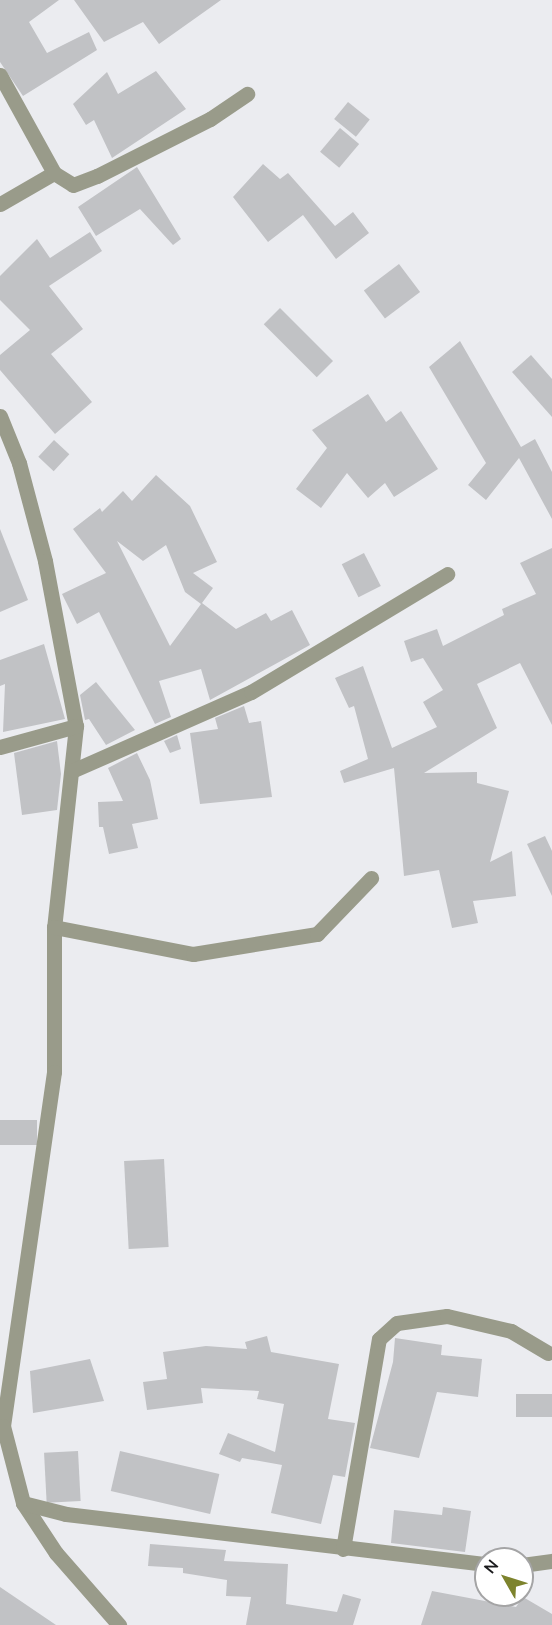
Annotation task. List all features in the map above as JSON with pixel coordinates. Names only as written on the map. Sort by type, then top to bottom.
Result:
[{"type":"street","points":[[0,75],[54,174],[73,185],[97,176],[210,119],[246,94]]},
{"type":"street","points":[[0,204],[54,174]]},
{"type":"street","points":[[0,416],[19,463],[45,561],[76,726],[74,770],[54,927],[54,1072],[1,1426],[22,1503],[56,1553],[119,1625]]},
{"type":"street","points":[[74,770],[251,692],[447,574]]},
{"type":"street","points":[[0,747],[76,726]]},
{"type":"street","points":[[54,927],[193,954],[317,934],[371,878]]},
{"type":"street","points":[[343,1549],[379,1339],[397,1323],[447,1316],[511,1331],[548,1353]]},
{"type":"street","points":[[22,1503],[66,1514],[343,1549],[474,1563]]},
{"type":"street","points":[[534,1563],[552,1561]]},
{"type":"building","points":[[0,0],[59,0],[29,22],[47,53],[89,32],[97,50],[23,96],[0,62]]},
{"type":"building","points":[[74,0],[221,0],[159,44],[143,22],[104,42]]},
{"type":"building","points":[[156,71],[186,109],[112,158],[94,120],[86,125],[73,104],[107,72],[118,94]]},
{"type":"building","points":[[348,102],[370,120],[356,137],[334,119]]},
{"type":"building","points":[[340,128],[359,144],[339,168],[320,152]]},
{"type":"building","points":[[263,164],[280,179],[288,173],[335,226],[353,212],[369,233],[336,259],[303,215],[268,242],[233,197]]},
{"type":"building","points":[[137,167],[181,239],[173,245],[140,209],[96,236],[78,207]]},
{"type":"building","points":[[90,232],[102,251],[49,286],[83,329],[51,354],[92,402],[55,434],[0,370],[0,355],[30,330],[0,300],[0,276],[37,239],[50,258]]},
{"type":"building","points":[[399,264],[420,292],[385,318],[364,290]]},
{"type":"building","points":[[280,308],[333,361],[317,377],[264,324]]},
{"type":"building","points":[[460,341],[521,447],[535,439],[552,472],[552,519],[519,458],[486,500],[468,485],[486,463],[429,367]]},
{"type":"building","points":[[531,355],[552,379],[552,417],[512,372]]},
{"type":"building","points":[[368,394],[386,422],[401,411],[438,469],[394,497],[385,483],[368,498],[347,473],[321,508],[296,489],[327,448],[312,430]]},
{"type":"building","points":[[54,440],[69,454],[54,471],[38,457]]},
{"type":"building","points":[[156,475],[190,506],[217,562],[193,573],[213,588],[202,603],[236,629],[266,613],[271,621],[292,610],[310,645],[210,700],[201,669],[159,681],[171,717],[155,724],[99,612],[77,624],[62,594],[106,573],[73,529],[100,508],[102,512],[123,491],[132,501]],"holes":[[[117,541],[143,561],[166,545],[185,592],[201,604],[170,646]]]},
{"type":"building","points":[[0,529],[28,600],[0,612]]},
{"type":"building","points":[[552,548],[552,725],[520,663],[477,684],[497,728],[424,773],[477,772],[477,783],[509,791],[490,862],[512,851],[516,896],[473,901],[478,923],[452,928],[439,870],[404,876],[394,768],[344,783],[340,771],[368,759],[354,706],[349,708],[335,678],[363,666],[392,748],[437,727],[423,702],[443,690],[423,658],[411,662],[404,641],[437,629],[443,646],[504,615],[502,609],[536,594],[520,563]]},
{"type":"building","points":[[364,553],[381,586],[359,597],[342,564]]},
{"type":"building","points":[[44,644],[65,719],[3,732],[5,684],[0,686],[0,660]]},
{"type":"building","points":[[96,682],[135,730],[106,745],[89,719],[85,720],[80,695]]},
{"type":"building","points":[[244,706],[249,723],[261,721],[272,797],[200,804],[190,733],[218,729],[215,718]]},
{"type":"building","points":[[177,735],[181,749],[170,753],[164,741]]},
{"type":"building","points":[[57,741],[61,774],[57,810],[22,815],[14,753]]},
{"type":"building","points":[[137,753],[150,780],[158,819],[132,824],[138,848],[109,854],[103,827],[99,827],[98,802],[123,801],[108,768]]},
{"type":"building","points":[[545,836],[552,851],[552,896],[527,844]]},
{"type":"building","points":[[0,1120],[37,1120],[37,1145],[0,1145]]},
{"type":"building","points":[[164,1159],[169,1247],[129,1249],[124,1161]]},
{"type":"building","points":[[267,1336],[271,1352],[339,1364],[328,1419],[355,1423],[345,1477],[333,1475],[321,1524],[271,1513],[282,1465],[242,1458],[240,1462],[219,1454],[228,1433],[275,1452],[284,1404],[257,1399],[259,1391],[201,1388],[203,1403],[147,1410],[143,1382],[167,1379],[163,1352],[206,1346],[247,1349],[245,1342]]},
{"type":"building","points":[[395,1338],[442,1345],[441,1355],[482,1359],[478,1397],[437,1392],[419,1458],[370,1448],[393,1362]]},
{"type":"building","points":[[90,1359],[104,1401],[33,1413],[30,1371]]},
{"type":"building","points":[[516,1394],[552,1394],[552,1417],[516,1417]]},
{"type":"building","points":[[78,1451],[81,1501],[47,1503],[44,1453]]},
{"type":"building","points":[[120,1451],[219,1474],[210,1514],[111,1491]]},
{"type":"building","points":[[443,1507],[471,1511],[465,1552],[391,1543],[394,1510],[442,1515]]},
{"type":"building","points":[[150,1544],[226,1550],[224,1561],[288,1564],[286,1604],[337,1612],[343,1594],[361,1599],[353,1625],[246,1625],[251,1597],[226,1596],[227,1580],[183,1573],[183,1568],[148,1566]]},
{"type":"building","points":[[0,1587],[56,1625],[0,1625]]},
{"type":"building","points":[[432,1591],[474,1599],[474,1607],[534,1607],[534,1603],[552,1614],[552,1625],[421,1625]]}]
